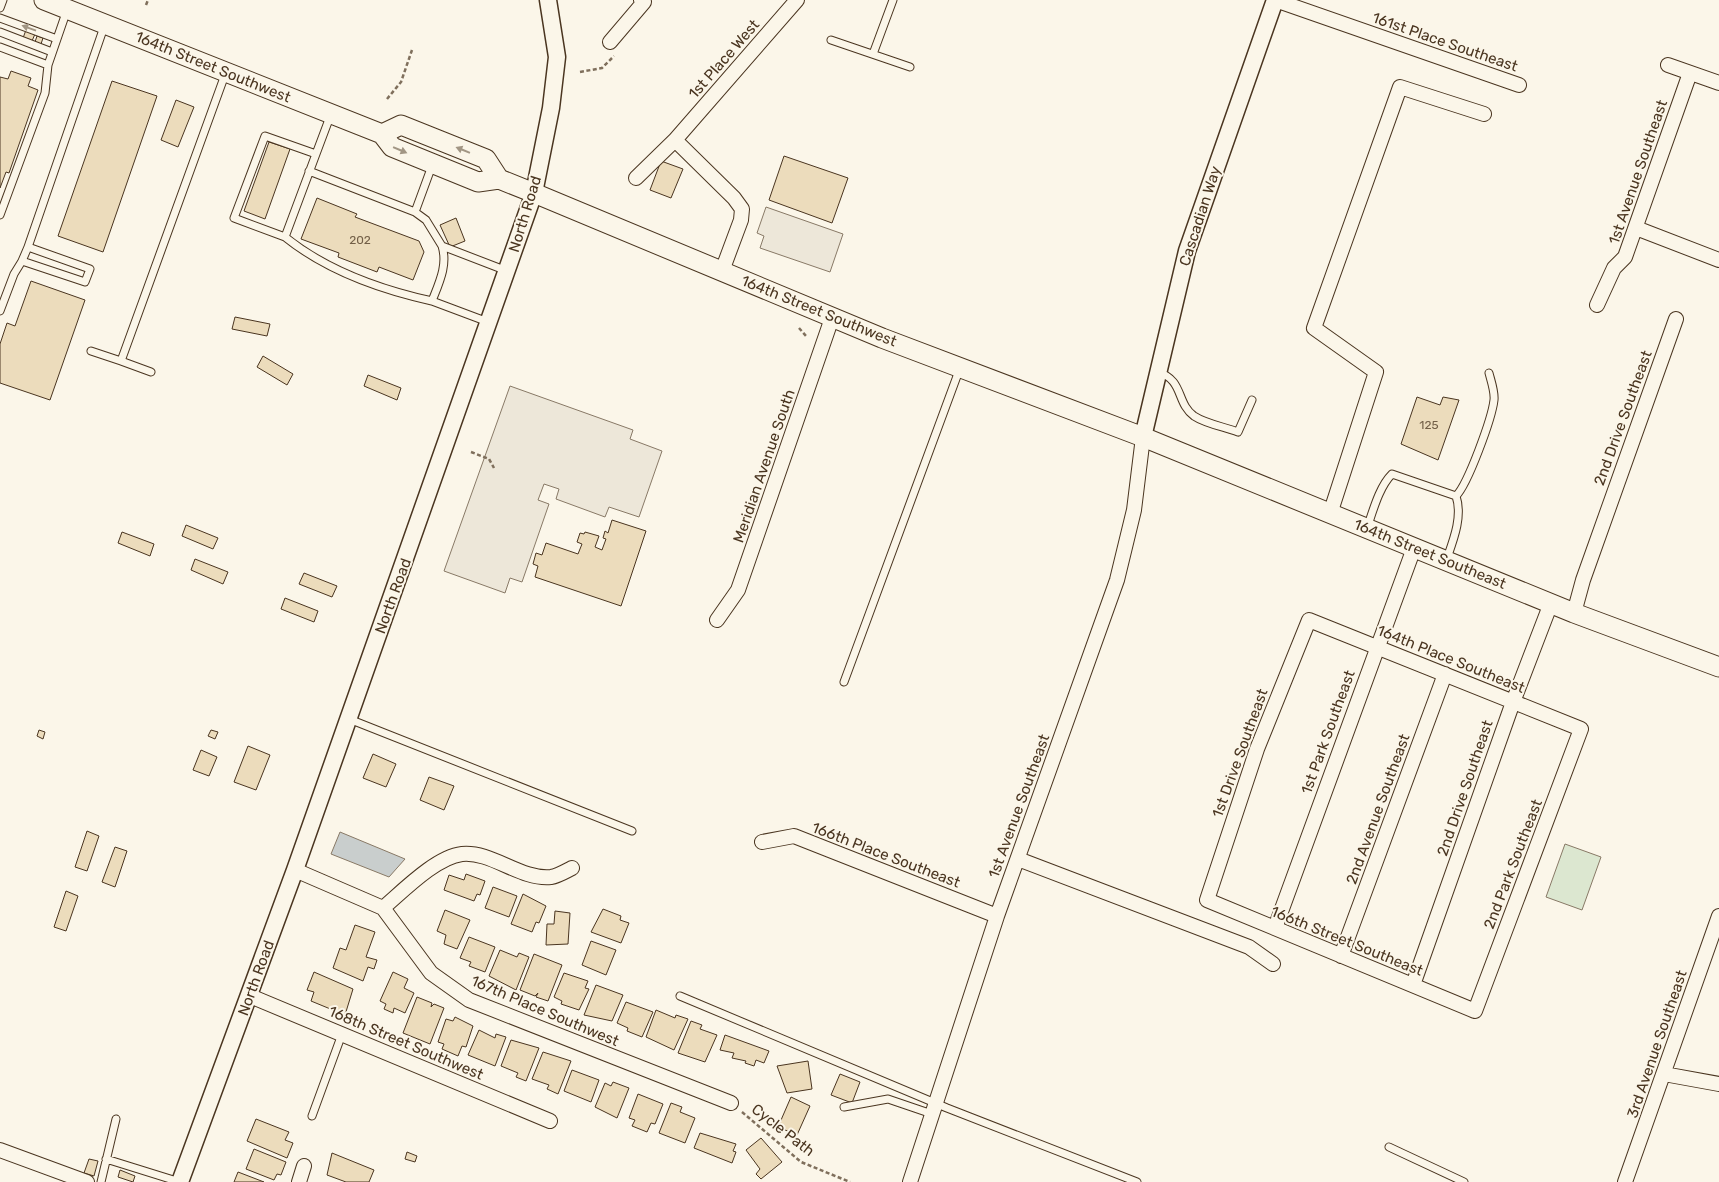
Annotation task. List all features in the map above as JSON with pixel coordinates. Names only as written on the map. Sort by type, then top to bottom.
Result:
[{"type":"main road","name":"164th Street Southwest","points":[[44,0],[382,134],[392,147],[478,182],[499,180],[534,193],[832,318],[1143,437]]},
{"type":"main road","points":[[382,134],[401,125],[409,128],[486,159],[499,180]]},
{"type":"main road","name":"164th Street Southeast","points":[[1143,437],[1574,613],[1719,667]]},
{"type":"street","name":"North Road","points":[[180,1182],[250,996],[534,193],[551,108],[557,57],[548,0]]},
{"type":"street","points":[[613,48],[644,2],[641,0]]},
{"type":"street","name":"1st Place West","points":[[636,178],[675,140],[797,0]]},
{"type":"street","name":"161st Place Southeast","points":[[1275,0],[1519,85]]},
{"type":"street","name":"Cascadian Way","points":[[1143,437],[1187,251],[1275,0]]},
{"type":"street","points":[[1668,64],[1719,83]]},
{"type":"street","name":"1st Avenue Southeast","points":[[1597,305],[1614,268],[1625,257],[1690,73]]},
{"type":"street","points":[[1330,514],[1376,372],[1314,328],[1400,87],[1484,114]]},
{"type":"street","points":[[675,140],[734,198],[742,209],[741,220],[722,271]]},
{"type":"street","points":[[1636,228],[1719,260]]},
{"type":"street","name":"Meridian Avenue South","points":[[717,620],[738,590],[832,318]]},
{"type":"street","name":"2nd Drive Southeast","points":[[1574,613],[1583,580],[1676,319]]},
{"type":"street","name":"1st Avenue Southeast","points":[[910,1182],[998,916],[1117,580],[1134,510],[1143,437]]},
{"type":"street","name":"1st Park Southeast","points":[[1275,928],[1376,646],[1414,548]]},
{"type":"street","name":"2nd Drive Southeast","points":[[1413,985],[1513,702],[1552,603]]},
{"type":"street","name":"164th Place Southeast","points":[[1309,620],[1581,729]]},
{"type":"street","name":"1st Drive Southeast","points":[[1206,900],[1257,749],[1309,620]]},
{"type":"street","name":"2nd Avenue Southeast","points":[[1341,956],[1445,674]]},
{"type":"street","name":"2nd Park Southeast","points":[[1475,1011],[1581,729]]},
{"type":"street","name":"166th Place Southeast","points":[[762,842],[794,836],[998,916]]},
{"type":"street","points":[[295,870],[383,908],[423,874],[447,858],[462,854],[477,856],[534,875],[552,877],[572,868]]},
{"type":"street","points":[[1018,859],[1249,947],[1273,964]]},
{"type":"street","name":"166th Street Southeast","points":[[1206,900],[1475,1011]]},
{"type":"street","name":"167th Place Southwest","points":[[383,908],[431,973],[469,1000],[731,1103]]},
{"type":"street","name":"3rd Avenue Southeast","points":[[1625,1182],[1719,916]]},
{"type":"street","name":"168th Street Southwest","points":[[250,996],[550,1121]]},
{"type":"street","points":[[1664,1074],[1719,1084]]},
{"type":"street","points":[[0,1150],[87,1182]]},
{"type":"street","points":[[299,1182],[304,1166]]},
{"type":"lane","points":[[0,8],[3,0]]},
{"type":"lane","points":[[873,54],[893,0]]},
{"type":"lane","points":[[0,215],[45,93],[48,65],[68,9]]},
{"type":"lane","points":[[0,18],[57,39]]},
{"type":"lane","points":[[0,311],[14,274],[28,247],[105,24]]},
{"type":"lane","points":[[0,32],[52,52]]},
{"type":"lane","points":[[830,40],[910,67]]},
{"type":"lane","points":[[0,47],[48,65]]},
{"type":"lane","points":[[121,362],[226,72]]},
{"type":"lane","points":[[285,237],[331,113]]},
{"type":"lane","points":[[316,154],[265,136],[234,218],[285,237],[312,255],[341,270],[403,294],[432,301],[489,323]]},
{"type":"lane","points":[[415,212],[433,163]]},
{"type":"lane","points":[[309,171],[415,212],[426,220],[442,246],[445,255],[443,270],[432,301]]},
{"type":"lane","points":[[442,246],[507,270]]},
{"type":"lane","points":[[22,261],[84,282],[90,268],[28,247]]},
{"type":"lane","points":[[91,351],[151,372]]},
{"type":"lane","points":[[844,682],[960,368]]},
{"type":"lane","points":[[1158,372],[1167,375],[1177,385],[1185,405],[1194,416],[1238,432],[1252,400]]},
{"type":"lane","points":[[1456,496],[1464,488],[1470,475],[1494,399],[1489,373]]},
{"type":"lane","points":[[1366,529],[1377,500],[1392,474],[1456,496]]},
{"type":"lane","points":[[1446,561],[1456,530],[1458,502],[1456,496]]},
{"type":"lane","points":[[349,719],[632,831]]},
{"type":"lane","points":[[680,996],[934,1108],[1137,1182]]},
{"type":"lane","points":[[312,1116],[342,1034]]},
{"type":"lane","points":[[844,1107],[888,1099],[934,1108]]},
{"type":"lane","points":[[101,1182],[116,1119]]},
{"type":"lane","points":[[1389,1147],[1464,1182]]},
{"type":"lane","points":[[106,1159],[180,1182]]},
{"type":"path","points":[[146,5],[148,0]]},
{"type":"path","points":[[580,72],[602,68],[613,48]]},
{"type":"path","points":[[387,99],[402,82],[412,50]]},
{"type":"path","points":[[799,328],[806,336]]},
{"type":"path","points":[[471,452],[489,459],[494,468]]},
{"type":"path","name":"Cycle Path","points":[[731,1103],[801,1162],[850,1182]]},
{"type":"green space","points":[[1565,844],[1601,857],[1582,910],[1546,897]]},
{"type":"shaded area","points":[[766,207],[843,234],[830,272],[760,248],[764,236],[757,233]]},
{"type":"shaded area","points":[[510,386],[633,430],[630,439],[662,451],[639,517],[609,507],[605,517],[556,499],[559,489],[544,484],[538,500],[549,504],[522,582],[510,578],[505,593],[444,571]]},
{"type":"shaded area","points":[[340,832],[405,859],[389,877],[331,854]]},
{"type":"building","points":[[26,30],[35,34],[32,41],[23,38]]},
{"type":"building","points":[[37,36],[43,38],[41,44],[35,42]]},
{"type":"building","points":[[11,71],[31,78],[28,86],[38,90],[9,173],[6,172],[0,188],[0,77],[8,79]]},
{"type":"building","points":[[112,81],[157,96],[103,252],[58,236]]},
{"type":"building","points":[[176,100],[194,107],[178,147],[161,140]]},
{"type":"building","points":[[269,142],[290,149],[265,219],[244,211]]},
{"type":"building","points":[[784,156],[848,178],[832,223],[769,200]]},
{"type":"building","points":[[661,161],[683,169],[671,198],[650,190]]},
{"type":"building","points":[[317,198],[357,214],[355,217],[419,241],[424,252],[413,280],[379,267],[377,272],[338,257],[339,253],[301,239]]},
{"type":"building","points":[[456,218],[465,241],[450,247],[440,225]]},
{"type":"building","points":[[31,281],[85,300],[50,400],[0,383],[0,344],[7,323],[15,326]]},
{"type":"building","points":[[235,317],[270,324],[267,336],[232,329]]},
{"type":"building","points":[[263,356],[293,374],[287,385],[257,367]]},
{"type":"building","points":[[368,375],[401,388],[397,400],[364,386]]},
{"type":"building","points":[[1417,397],[1440,405],[1443,397],[1459,400],[1438,460],[1401,444]]},
{"type":"building","points":[[612,520],[646,531],[621,606],[535,577],[538,566],[533,564],[536,553],[542,555],[546,543],[578,554],[582,544],[577,542],[580,533],[584,534],[585,532],[599,536],[595,547],[602,550],[606,539],[603,538],[605,531],[608,533]]},
{"type":"building","points":[[186,525],[218,538],[213,549],[182,536]]},
{"type":"building","points":[[122,532],[154,544],[150,556],[118,543]]},
{"type":"building","points":[[195,559],[228,572],[223,584],[191,570]]},
{"type":"building","points":[[304,573],[337,586],[332,597],[299,584]]},
{"type":"building","points":[[285,598],[318,611],[314,622],[281,609]]},
{"type":"building","points":[[39,730],[45,732],[43,739],[37,736]]},
{"type":"building","points":[[211,730],[218,732],[215,739],[208,736]]},
{"type":"building","points":[[248,746],[270,755],[256,790],[234,782]]},
{"type":"building","points":[[201,750],[217,757],[209,776],[193,770]]},
{"type":"building","points":[[373,754],[396,764],[386,787],[363,778]]},
{"type":"building","points":[[429,777],[454,786],[444,810],[420,800]]},
{"type":"building","points":[[87,831],[99,836],[87,871],[75,867]]},
{"type":"building","points":[[115,847],[127,851],[115,887],[102,882]]},
{"type":"building","points":[[466,874],[485,881],[480,895],[477,894],[474,901],[444,890],[449,875],[464,880]]},
{"type":"building","points":[[493,887],[517,896],[509,917],[485,908]]},
{"type":"building","points":[[66,891],[78,896],[66,931],[54,927]]},
{"type":"building","points":[[523,894],[546,906],[539,923],[536,922],[532,932],[511,924]]},
{"type":"building","points":[[603,909],[621,916],[620,920],[629,923],[621,943],[591,932]]},
{"type":"building","points":[[445,910],[470,920],[457,949],[444,944],[446,935],[437,931]]},
{"type":"building","points":[[555,911],[570,913],[568,944],[546,945],[547,924],[554,924]]},
{"type":"building","points":[[355,925],[375,932],[366,957],[377,960],[374,969],[368,967],[363,981],[333,968],[340,948],[346,950]]},
{"type":"building","points":[[469,937],[495,947],[485,972],[469,966],[471,962],[460,958]]},
{"type":"building","points":[[591,941],[616,950],[606,975],[582,965]]},
{"type":"building","points":[[500,950],[517,957],[519,953],[529,957],[516,990],[489,976]]},
{"type":"building","points":[[534,954],[562,965],[548,1001],[536,997],[538,993],[535,996],[520,990]]},
{"type":"building","points":[[314,972],[353,989],[345,1015],[311,1001],[314,992],[307,990]]},
{"type":"building","points":[[393,972],[408,979],[404,988],[414,993],[405,1013],[394,1008],[393,1013],[384,1009],[386,1004],[380,1001]]},
{"type":"building","points":[[564,973],[588,981],[585,988],[589,989],[579,1010],[561,1004],[562,1001],[554,997]]},
{"type":"building","points":[[596,985],[623,995],[612,1021],[584,1015]]},
{"type":"building","points":[[417,997],[432,1003],[431,1007],[434,1004],[444,1008],[430,1044],[403,1033]]},
{"type":"building","points":[[626,1002],[653,1012],[642,1037],[627,1031],[628,1028],[617,1023]]},
{"type":"building","points":[[656,1010],[675,1018],[676,1015],[688,1019],[674,1050],[646,1037]]},
{"type":"building","points":[[455,1017],[473,1026],[466,1047],[462,1046],[458,1056],[442,1049],[444,1044],[438,1042],[446,1019],[453,1021]]},
{"type":"building","points":[[691,1021],[702,1025],[700,1029],[717,1035],[705,1062],[678,1053]]},
{"type":"building","points":[[479,1030],[495,1038],[496,1034],[506,1037],[495,1066],[468,1055]]},
{"type":"building","points":[[725,1035],[769,1051],[764,1063],[756,1060],[754,1066],[745,1063],[746,1061],[732,1058],[734,1053],[720,1050]]},
{"type":"building","points":[[511,1040],[539,1048],[526,1081],[516,1077],[518,1073],[501,1066]]},
{"type":"building","points":[[543,1052],[571,1061],[558,1094],[547,1089],[549,1085],[532,1079]]},
{"type":"building","points":[[808,1061],[812,1089],[787,1093],[777,1066]]},
{"type":"building","points":[[572,1070],[599,1080],[591,1102],[564,1091]]},
{"type":"building","points":[[840,1074],[860,1082],[852,1103],[831,1095]]},
{"type":"building","points":[[613,1082],[629,1088],[617,1118],[595,1107],[605,1083],[611,1086]]},
{"type":"building","points":[[638,1094],[663,1104],[655,1124],[651,1123],[647,1132],[632,1126],[635,1120],[629,1118]]},
{"type":"building","points":[[791,1097],[810,1106],[797,1135],[778,1127]]},
{"type":"building","points":[[671,1103],[682,1107],[680,1112],[695,1118],[685,1143],[659,1133]]},
{"type":"building","points":[[256,1119],[289,1132],[285,1140],[293,1143],[287,1158],[247,1141]]},
{"type":"building","points":[[700,1133],[736,1144],[733,1151],[736,1152],[732,1163],[694,1148]]},
{"type":"building","points":[[761,1138],[782,1162],[761,1179],[756,1174],[760,1169],[746,1150]]},
{"type":"building","points":[[254,1149],[286,1162],[281,1175],[277,1174],[274,1180],[246,1169]]},
{"type":"building","points":[[407,1152],[417,1156],[415,1162],[405,1159]]},
{"type":"building","points":[[332,1153],[374,1170],[369,1182],[346,1182],[327,1175]]},
{"type":"building","points":[[89,1159],[98,1161],[94,1176],[84,1173]]},
{"type":"building","points":[[120,1170],[135,1176],[133,1182],[118,1177]]},
{"type":"building","points":[[238,1172],[264,1182],[234,1182]]}]
